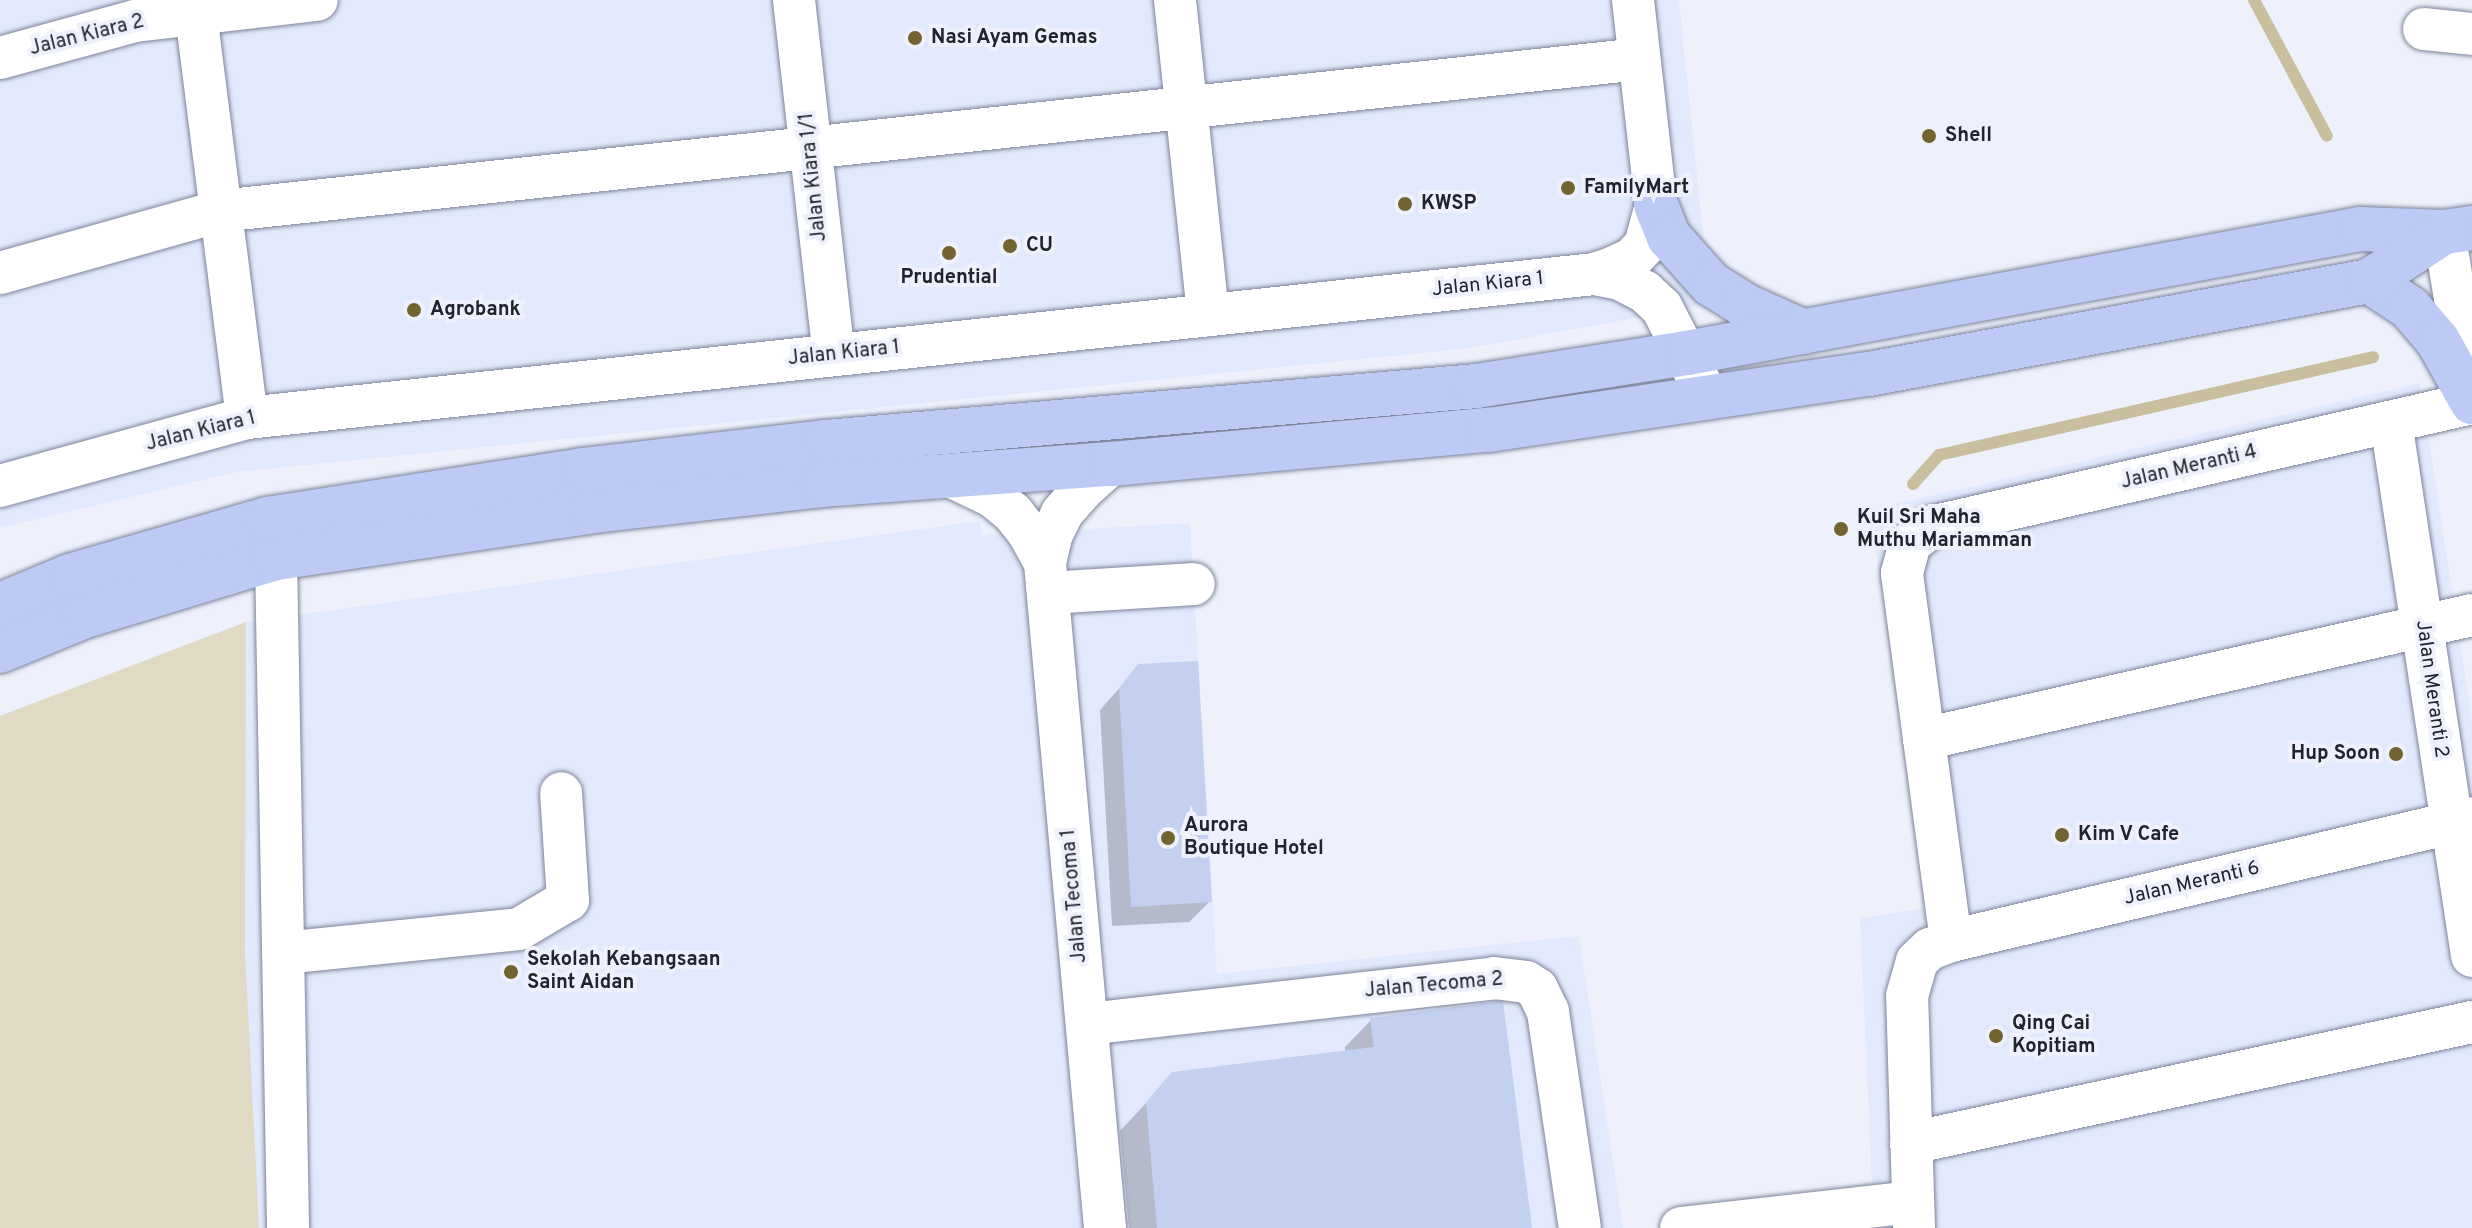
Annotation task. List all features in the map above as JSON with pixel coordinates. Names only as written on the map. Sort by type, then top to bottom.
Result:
[{"type":"main road","points":[[1656,205],[1669,237],[1711,284],[1744,305],[1804,332]]},
{"type":"main road","points":[[0,605],[70,576],[272,539],[613,467],[826,442],[1476,386],[1687,353],[2360,229],[2458,230]]},
{"type":"main road","points":[[0,651],[272,539],[594,511],[822,485],[1111,464],[1488,430],[1869,374],[2369,281],[2458,230]]},
{"type":"main road","points":[[2369,281],[2410,308],[2438,341],[2472,402]]},
{"type":"street","name":"Jalan Kiara 2","points":[[0,58],[135,21],[317,0]]},
{"type":"street","name":"Jalan Kiara 1/1","points":[[794,0],[834,355]]},
{"type":"street","points":[[1175,0],[1208,315]]},
{"type":"street","points":[[1633,0],[1656,205]]},
{"type":"street","points":[[196,14],[247,418]]},
{"type":"street","points":[[2424,29],[2472,34]]},
{"type":"street","points":[[0,273],[220,211],[1639,59]]},
{"type":"street","name":"Jalan Kiara 1","points":[[0,486],[247,418],[1594,274],[1632,259],[1645,245],[1656,205]]},
{"type":"street","points":[[2458,230],[2472,402]]},
{"type":"street","points":[[1594,274],[1620,279],[1645,292],[1662,308],[1708,398]]},
{"type":"street","name":"Jalan Meranti 4","points":[[1924,739],[1902,573],[1910,543],[1931,527],[2472,402]]},
{"type":"street","name":"Jalan Meranti 2","points":[[2391,422],[2422,626],[2462,820],[2472,956]]},
{"type":"street","points":[[1046,578],[1051,536],[1062,513],[1111,464]]},
{"type":"street","points":[[950,476],[992,496],[1013,513],[1028,532],[1046,578]]},
{"type":"street","points":[[272,539],[288,1228]]},
{"type":"street","points":[[1046,578],[1194,584]]},
{"type":"street","name":"Jalan Tecoma 1","points":[[1046,578],[1105,1228]]},
{"type":"street","points":[[1681,1228],[1914,1215],[1907,996],[1934,951],[1924,739],[2472,615]]},
{"type":"street","points":[[283,953],[519,929],[568,900],[561,793]]},
{"type":"street","name":"Jalan Meranti 6","points":[[1934,951],[2462,820]]},
{"type":"street","name":"Jalan Tecoma 2","points":[[1087,1024],[1494,978],[1526,982],[1537,989],[1548,1012],[1580,1228]]},
{"type":"street","points":[[1911,1143],[2472,1022]]},
{"type":"shaded area","points":[[0,0],[1679,0],[1710,304],[1471,348],[236,472],[0,528]]},
{"type":"shaded area","points":[[2420,383],[2472,720],[2472,1228],[1874,1228],[1860,918],[1928,908],[1870,510]]},
{"type":"shaded area","name":"Sekolah Kebangsaan Saint Aidan","points":[[980,521],[982,535],[1190,523],[1217,974],[1579,936],[1623,1228],[0,1228],[0,716],[246,622]]},
{"type":"shaded area","points":[[246,622],[245,951],[259,1228],[0,1228],[0,716]]},
{"type":"building","name":"Aurora Boutique Hotel","points":[[1198,661],[1212,902],[1131,907],[1119,688],[1138,664]]},
{"type":"building","points":[[1503,1001],[1532,1228],[1157,1228],[1146,1102],[1172,1072],[1374,1047],[1370,1018]]},
{"type":"waterway","points":[[2254,0],[2327,136]]},
{"type":"waterway","points":[[1913,484],[1939,455],[2373,357]]},
{"type":"place","name":"Nasi Ayam Gemas","points":[[915,38]]},
{"type":"place","name":"Shell","points":[[1929,136]]},
{"type":"place","name":"FamilyMart","points":[[1568,188]]},
{"type":"place","name":"KWSP","points":[[1405,204]]},
{"type":"place","name":"CU","points":[[1010,246]]},
{"type":"place","name":"Prudential","points":[[949,253]]},
{"type":"place","name":"Agrobank","points":[[414,310]]},
{"type":"place","name":"Kuil Sri Maha Muthu Mariamman","points":[[1841,529]]},
{"type":"place","name":"Hup Soon","points":[[2396,754]]},
{"type":"place","name":"Kim V Cafe","points":[[2062,835]]},
{"type":"place","name":"Aurora Boutique Hotel","points":[[1168,838]]},
{"type":"place","name":"Sekolah Kebangsaan Saint Aidan","points":[[511,972]]},
{"type":"place","name":"Qing Cai Kopitiam","points":[[1996,1036]]}]
